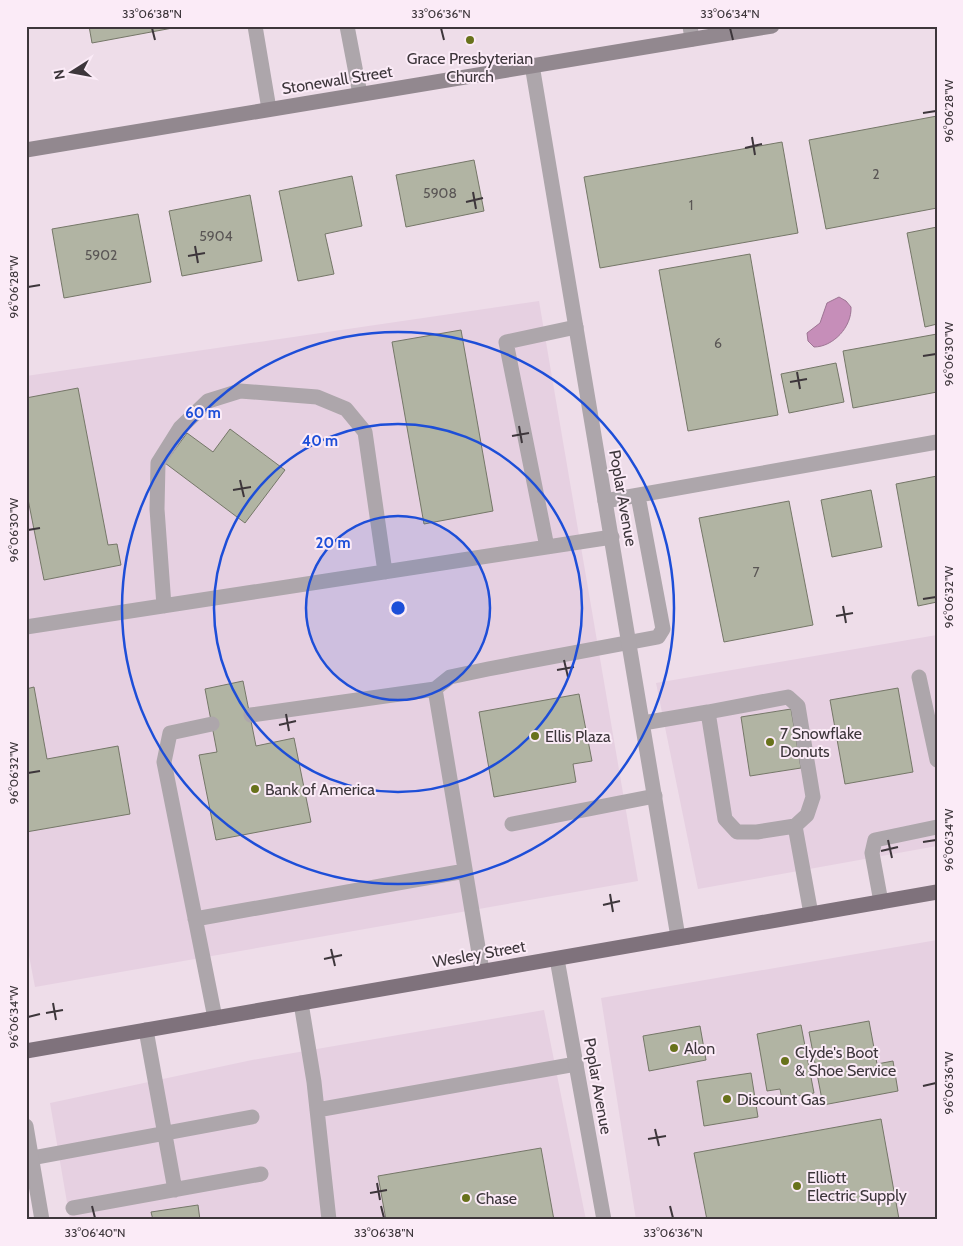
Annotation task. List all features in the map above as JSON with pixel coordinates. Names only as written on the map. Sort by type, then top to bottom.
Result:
[{"type":"main road","name":"Wesley Street","points":[[26,1051],[937,892]]},
{"type":"street","points":[[255,26],[269,109]]},
{"type":"street","points":[[347,26],[360,94]]},
{"type":"street","name":"Stonewall Street","points":[[26,150],[532,65],[691,33],[772,26]]},
{"type":"street","name":"Poplar Avenue","points":[[532,65],[678,937]]},
{"type":"street","points":[[548,547],[506,342],[576,327]]},
{"type":"street","points":[[164,606],[157,509],[158,463],[180,428],[208,401],[240,391],[318,397],[346,409],[365,432],[385,572]]},
{"type":"street","points":[[605,501],[937,442]]},
{"type":"street","points":[[252,716],[435,689],[450,677],[488,668],[658,637],[663,628],[638,496]]},
{"type":"street","points":[[26,627],[612,537]]},
{"type":"street","points":[[919,677],[937,760]]},
{"type":"street","points":[[435,689],[482,971]]},
{"type":"street","points":[[643,724],[788,697],[798,706],[813,797],[807,815],[795,826],[757,832],[737,832],[724,819],[708,712]]},
{"type":"street","points":[[212,724],[170,733],[164,762],[215,1018]]},
{"type":"street","points":[[512,824],[655,796]]},
{"type":"street","points":[[795,826],[811,914]]},
{"type":"street","points":[[881,902],[872,853],[875,840],[937,827]]},
{"type":"street","points":[[195,919],[465,871]]},
{"type":"street","name":"Poplar Avenue","points":[[557,959],[604,1220]]},
{"type":"street","points":[[301,1003],[317,1110],[329,1220]]},
{"type":"street","points":[[146,1030],[175,1190]]},
{"type":"street","points":[[317,1110],[576,1064]]},
{"type":"street","points":[[32,1158],[252,1117]]},
{"type":"street","points":[[26,1126],[42,1220]]},
{"type":"street","points":[[73,1208],[260,1174]]},
{"type":"shaded area","points":[[839,297],[851,307],[845,328],[828,344],[814,347],[808,341],[807,333],[820,323],[827,303]]},
{"type":"shaded area","points":[[539,301],[638,881],[35,987],[26,940],[26,376]]},
{"type":"shaded area","points":[[937,635],[937,846],[698,889],[656,683]]},
{"type":"shaded area","points":[[937,940],[937,1220],[636,1220],[601,998]]},
{"type":"shaded area","points":[[544,1010],[586,1220],[70,1220],[50,1103],[252,1060]]},
{"type":"building","points":[[89,26],[178,26],[178,27],[92,43]]},
{"type":"building","points":[[937,116],[937,208],[826,229],[809,140]]},
{"type":"building","points":[[782,142],[798,233],[600,268],[584,177]]},
{"type":"building","points":[[474,160],[484,211],[406,227],[396,175]]},
{"type":"building","points":[[352,176],[362,226],[325,234],[334,274],[298,281],[279,191]]},
{"type":"building","points":[[250,195],[262,261],[182,276],[169,211]]},
{"type":"building","points":[[138,214],[151,282],[64,298],[52,229]]},
{"type":"building","points":[[937,227],[937,324],[925,327],[907,233]]},
{"type":"building","points":[[750,254],[778,415],[688,431],[659,270]]},
{"type":"building","points":[[461,330],[493,511],[424,524],[392,342]]},
{"type":"building","points":[[937,334],[937,392],[853,408],[843,351]]},
{"type":"building","points":[[836,363],[844,402],[789,413],[781,374]]},
{"type":"building","points":[[78,388],[108,545],[117,544],[121,565],[44,580],[26,489],[26,398]]},
{"type":"building","points":[[230,429],[285,470],[245,523],[165,463],[187,433],[213,452]]},
{"type":"building","points":[[937,476],[937,602],[918,606],[896,484]]},
{"type":"building","points":[[871,490],[882,547],[832,557],[821,500]]},
{"type":"building","points":[[789,501],[813,625],[724,642],[699,518]]},
{"type":"building","name":"Bank of America","points":[[243,681],[256,746],[294,738],[311,822],[216,840],[199,755],[217,752],[205,689]]},
{"type":"building","points":[[34,687],[47,759],[118,746],[130,814],[26,832],[26,689]]},
{"type":"building","points":[[898,688],[913,772],[845,784],[830,700]]},
{"type":"building","name":"Ellis Plaza","points":[[579,694],[592,761],[573,764],[576,782],[494,797],[479,712]]},
{"type":"building","name":"7 Snowflake Donuts","points":[[791,709],[801,768],[750,776],[741,717]]},
{"type":"building","points":[[869,1021],[877,1064],[893,1061],[898,1091],[823,1105],[809,1032]]},
{"type":"building","name":"Clyde's Boot & Shoe Service","points":[[801,1025],[814,1093],[782,1099],[780,1089],[767,1091],[757,1034]]},
{"type":"building","name":"Alon","points":[[700,1026],[706,1060],[649,1071],[643,1036]]},
{"type":"building","name":"Discount Gas","points":[[751,1073],[758,1117],[704,1126],[697,1081]]},
{"type":"building","name":"Elliott Electric Supply","points":[[881,1119],[899,1219],[707,1220],[694,1153]]},
{"type":"building","name":"Chase","points":[[541,1148],[554,1220],[386,1220],[378,1176]]},
{"type":"building","points":[[198,1205],[200,1220],[153,1220],[151,1212]]},
{"type":"place","name":"Grace Presbyterian Church","points":[[470,40]]},
{"type":"place","name":"Ellis Plaza","points":[[535,736]]},
{"type":"place","name":"7 Snowflake Donuts","points":[[770,742]]},
{"type":"place","name":"Bank of America","points":[[255,789]]},
{"type":"place","name":"Alon","points":[[674,1048]]},
{"type":"place","name":"Clyde's Boot & Shoe Service","points":[[785,1061]]},
{"type":"place","name":"Discount Gas","points":[[727,1099]]},
{"type":"place","name":"Elliott Electric Supply","points":[[797,1186]]},
{"type":"place","name":"Chase","points":[[466,1198]]}]
